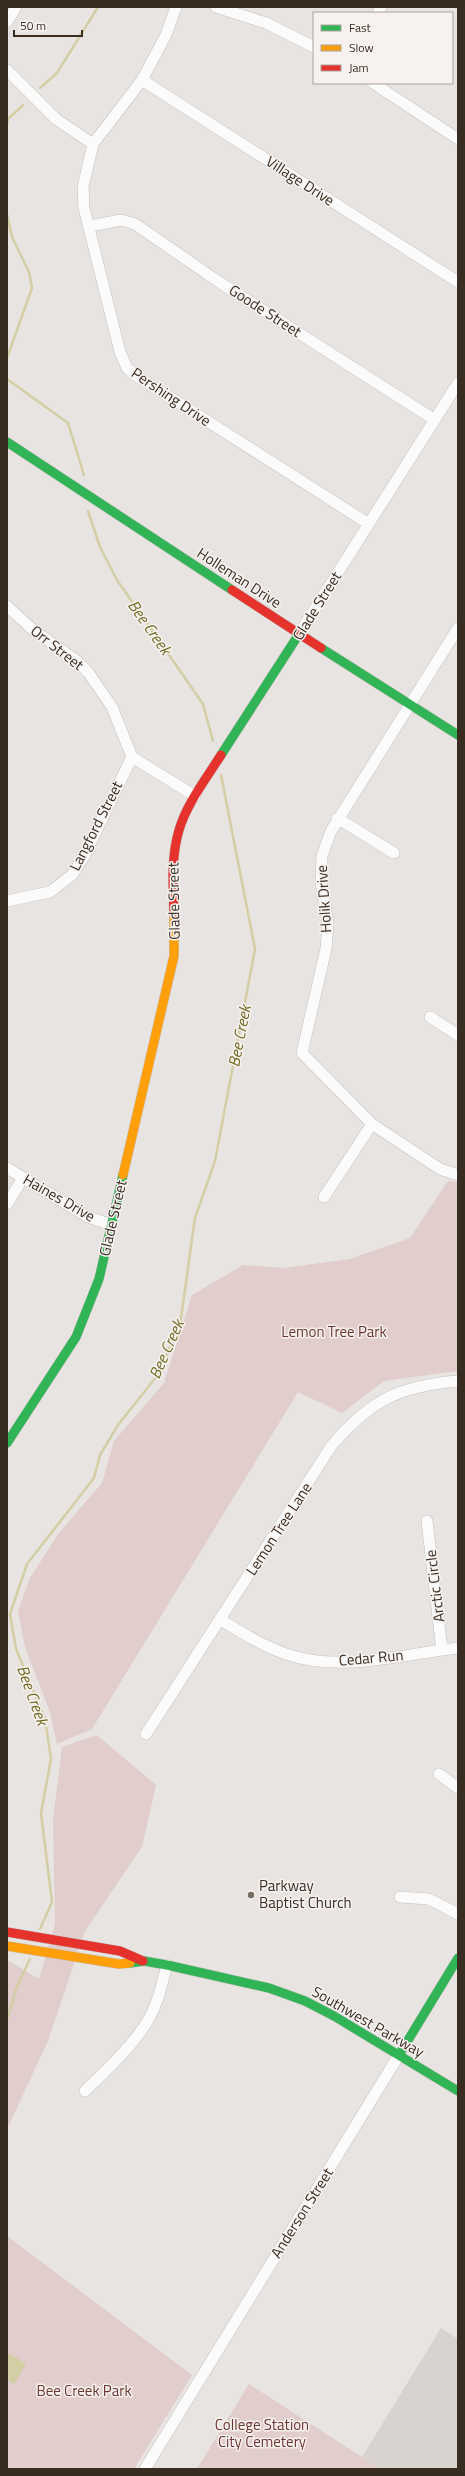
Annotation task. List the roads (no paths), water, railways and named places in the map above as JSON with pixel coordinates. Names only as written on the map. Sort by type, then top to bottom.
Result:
[{"type":"street","points":[[7,22],[16,7]]},
{"type":"street","points":[[7,70],[56,119],[93,144],[142,80],[166,35],[176,7]]},
{"type":"street","points":[[216,7],[266,23],[313,46]]},
{"type":"street","name":"Village Drive","points":[[142,80],[458,282]]},
{"type":"street","points":[[375,84],[458,139]]},
{"type":"street","name":"Pershing Drive","points":[[93,144],[83,187],[84,208],[90,226],[120,352],[127,368],[369,524]]},
{"type":"street","name":"Goode Street","points":[[90,226],[121,220],[135,224],[219,282],[435,420]]},
{"type":"street","name":"Glade Street","points":[[7,1443],[76,1337],[99,1279],[174,956],[175,929],[172,875],[175,844],[186,811],[458,383]]},
{"type":"street","name":"Holleman Drive","points":[[7,442],[299,634],[458,735]]},
{"type":"street","name":"Orr Street","points":[[7,606],[32,630],[77,661],[92,677],[112,707],[132,757]]},
{"type":"street","name":"Holik Drive","points":[[458,628],[337,818],[322,856],[321,881],[328,924],[327,936],[302,1053],[372,1124],[440,1169],[458,1175]]},
{"type":"street","points":[[132,757],[195,796]]},
{"type":"street","name":"Langford Street","points":[[7,901],[50,892],[72,875],[83,858],[132,757]]},
{"type":"street","points":[[337,818],[394,853]]},
{"type":"street","points":[[430,1017],[458,1035]]},
{"type":"street","points":[[324,1197],[372,1124]]},
{"type":"street","name":"Haines Drive","points":[[7,1168],[88,1217],[112,1225]]},
{"type":"street","points":[[7,1204],[23,1178]]},
{"type":"street","name":"Lemon Tree Lane","points":[[146,1734],[221,1620],[332,1445],[350,1424],[378,1403],[400,1391],[424,1384],[458,1381]]},
{"type":"street","name":"Arctic Circle","points":[[427,1522],[442,1650]]},
{"type":"street","name":"Cedar Run","points":[[221,1620],[271,1648],[299,1657],[320,1661],[358,1662],[458,1648]]},
{"type":"street","points":[[439,1774],[458,1788]]},
{"type":"street","points":[[400,1897],[429,1899],[458,1914]]},
{"type":"street","name":"Southwest Parkway","points":[[7,1932],[120,1951],[144,1961],[262,1986],[305,2001],[458,2091]]},
{"type":"street","name":"Southwest Parkway","points":[[7,1946],[119,1964],[144,1961]]},
{"type":"street","name":"Anderson Street","points":[[146,2469],[458,1958]]},
{"type":"street","points":[[85,2091],[121,2056],[147,2022],[156,2005],[167,1965]]},
{"type":"waterway","name":"Bee Creek","points":[[40,88],[57,73],[98,7]]},
{"type":"waterway","name":"Bee Creek","points":[[7,124],[8,119],[23,105]]},
{"type":"waterway","name":"Bee Creek","points":[[7,214],[12,237],[29,272],[32,288],[7,358]]},
{"type":"waterway","name":"Bee Creek","points":[[7,379],[68,423],[84,475]]},
{"type":"waterway","name":"Bee Creek","points":[[88,511],[100,547],[117,580],[203,704],[213,741]]},
{"type":"waterway","name":"Bee Creek","points":[[40,1929],[52,1902],[41,1813],[51,1759],[45,1719],[16,1649],[10,1614],[27,1564],[94,1478],[100,1455],[118,1425],[157,1376],[180,1325],[195,1218],[215,1161],[255,949],[221,775]]},
{"type":"waterway","name":"Bee Creek","points":[[7,2020],[17,1986],[30,1959]]},
{"type":"place","name":"Parkway Baptist Church","points":[[251,1895]]},
{"type":"park label","name":"Lemon Tree Park","points":[[334,1332]]},
{"type":"park label","name":"Bee Creek Park","points":[[84,2391]]},
{"type":"park label","name":"College Station City Cemetery","points":[[262,2434]]}]
